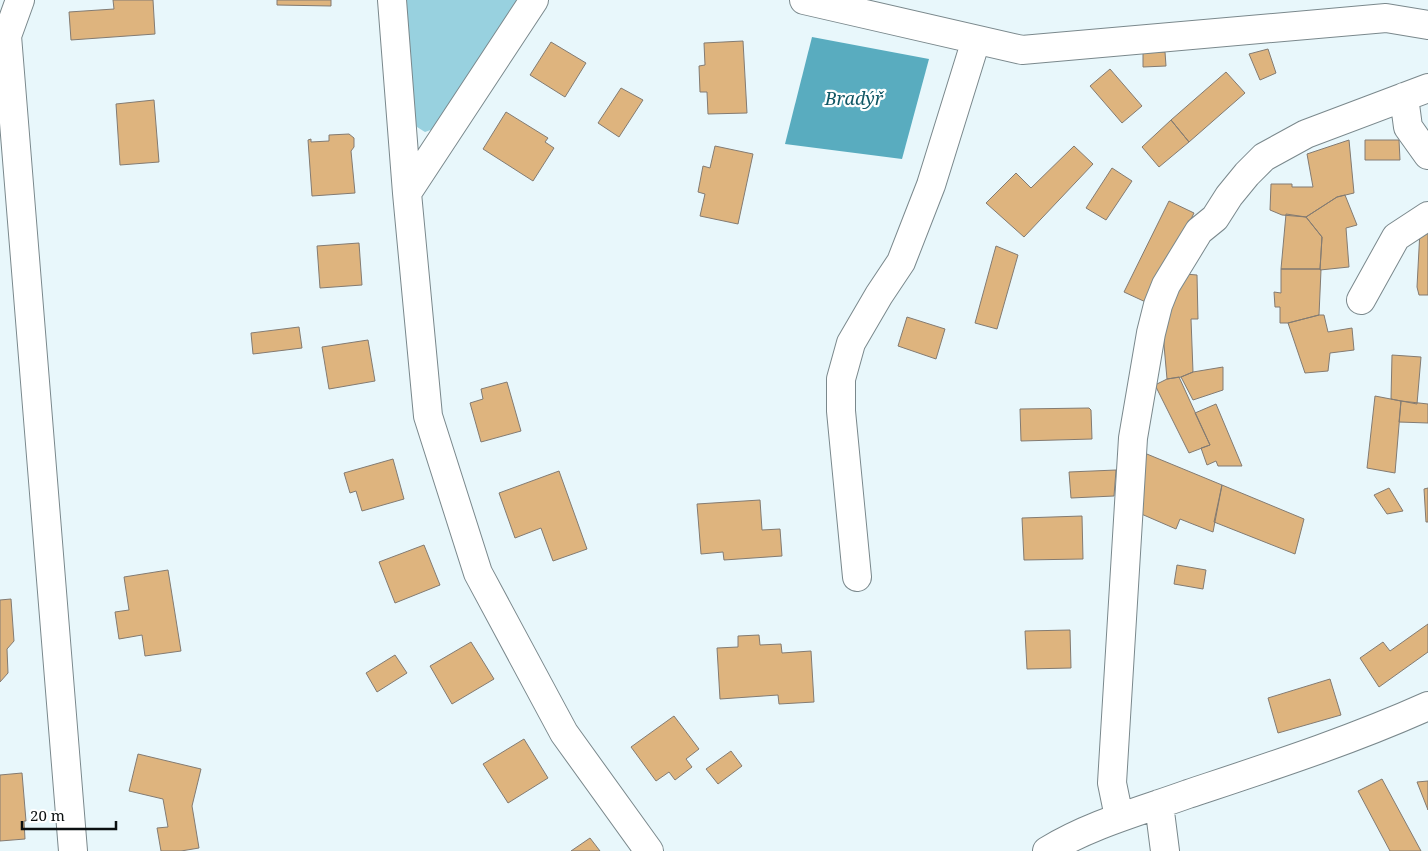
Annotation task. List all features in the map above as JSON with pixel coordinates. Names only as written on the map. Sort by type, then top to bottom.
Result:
[{"type":"street","points":[[20,0],[8,36],[73,851]]},
{"type":"street","points":[[392,0],[407,193],[428,416],[478,574],[564,733],[649,851]]},
{"type":"street","points":[[407,193],[534,0]]},
{"type":"street","points":[[804,0],[1022,50],[1386,18],[1428,25]]},
{"type":"street","points":[[857,577],[841,412],[841,379],[851,343],[900,262],[931,185],[976,40]]},
{"type":"street","points":[[1416,92],[1408,127],[1428,155]]},
{"type":"street","points":[[1119,818],[1112,783],[1133,438],[1151,333],[1158,305],[1166,285],[1199,231],[1214,218],[1241,182],[1264,158],[1306,134],[1416,92]]},
{"type":"street","points":[[1361,300],[1396,237],[1428,216]]},
{"type":"street","points":[[1047,851],[1066,840],[1119,818],[1362,734],[1428,706]]},
{"type":"street","points":[[1159,804],[1165,851]]},
{"type":"shaded area","points":[[404,0],[526,0],[439,127],[425,132],[417,127],[413,120]]},
{"type":"water","name":"Bradýř","points":[[812,37],[929,59],[902,159],[785,144]]},
{"type":"building","points":[[113,0],[153,0],[155,34],[71,40],[69,12],[114,9]]},
{"type":"building","points":[[277,0],[331,0],[331,6],[277,5]]},
{"type":"building","points":[[743,41],[747,113],[708,114],[707,92],[700,92],[699,66],[705,65],[704,43]]},
{"type":"building","points":[[551,42],[586,63],[565,97],[530,75]]},
{"type":"building","points":[[1268,49],[1276,73],[1260,80],[1249,54]]},
{"type":"building","points":[[1165,52],[1166,66],[1143,67],[1143,53]]},
{"type":"building","points":[[1110,69],[1142,106],[1122,123],[1090,86]]},
{"type":"building","points":[[1226,72],[1245,93],[1189,142],[1171,120]]},
{"type":"building","points":[[621,88],[643,100],[619,137],[598,123]]},
{"type":"building","points":[[154,100],[159,162],[120,165],[116,104]]},
{"type":"building","points":[[506,112],[548,138],[545,142],[554,148],[533,181],[483,149]]},
{"type":"building","points":[[1171,120],[1189,142],[1159,167],[1142,147]]},
{"type":"building","points":[[349,134],[354,138],[354,147],[351,151],[355,193],[312,196],[308,140],[311,139],[311,142],[329,141],[329,135]]},
{"type":"building","points":[[1349,140],[1354,193],[1337,197],[1306,217],[1282,215],[1270,210],[1271,184],[1313,187],[1307,154]]},
{"type":"building","points":[[1365,140],[1399,140],[1400,160],[1365,160]]},
{"type":"building","points":[[715,146],[753,154],[738,224],[700,216],[705,194],[698,192],[703,166],[710,168]]},
{"type":"building","points":[[1074,146],[1093,164],[1024,237],[986,203],[1016,173],[1031,188]]},
{"type":"building","points":[[1112,168],[1132,181],[1106,220],[1086,208]]},
{"type":"building","points":[[1345,195],[1357,225],[1346,228],[1349,267],[1320,270],[1322,237],[1306,217],[1337,197]]},
{"type":"building","points":[[1169,201],[1194,213],[1150,304],[1124,292]]},
{"type":"building","points":[[1286,214],[1306,217],[1322,237],[1320,269],[1281,269]]},
{"type":"building","points":[[1428,229],[1428,295],[1419,295],[1417,287],[1420,230]]},
{"type":"building","points":[[359,243],[362,285],[320,288],[317,246]]},
{"type":"building","points":[[996,246],[1018,255],[997,329],[975,323]]},
{"type":"building","points":[[1281,269],[1321,270],[1319,315],[1288,323],[1280,323],[1280,307],[1275,307],[1274,292],[1281,293]]},
{"type":"building","points":[[1185,274],[1197,275],[1198,319],[1191,319],[1193,372],[1181,377],[1167,379],[1164,345],[1164,305]]},
{"type":"building","points":[[1324,315],[1328,332],[1352,328],[1354,350],[1330,353],[1328,371],[1305,373],[1288,323]]},
{"type":"building","points":[[907,317],[945,329],[936,359],[898,346]]},
{"type":"building","points":[[299,327],[302,348],[253,354],[251,333]]},
{"type":"building","points":[[368,340],[375,381],[329,389],[322,347]]},
{"type":"building","points":[[1392,355],[1421,357],[1417,404],[1391,399]]},
{"type":"building","points":[[1223,367],[1223,390],[1193,400],[1181,377],[1193,372]]},
{"type":"building","points":[[1179,377],[1210,445],[1189,453],[1155,385],[1167,379]]},
{"type":"building","points":[[507,382],[521,431],[481,442],[470,403],[483,399],[481,389]]},
{"type":"building","points":[[1375,396],[1401,401],[1395,473],[1367,468]]},
{"type":"building","points":[[1401,401],[1428,404],[1428,423],[1399,422]]},
{"type":"building","points":[[1216,404],[1242,466],[1218,466],[1216,461],[1207,465],[1201,448],[1210,445],[1195,413]]},
{"type":"building","points":[[1089,408],[1091,410],[1092,439],[1021,441],[1020,409]]},
{"type":"building","points":[[1142,452],[1222,485],[1213,532],[1180,519],[1176,529],[1139,513]]},
{"type":"building","points":[[393,459],[404,499],[362,511],[356,491],[350,493],[344,473]]},
{"type":"building","points":[[1116,470],[1114,496],[1071,498],[1069,472]]},
{"type":"building","points":[[559,471],[587,549],[553,561],[541,528],[515,538],[499,493]]},
{"type":"building","points":[[1222,485],[1304,519],[1295,554],[1214,522]]},
{"type":"building","points":[[1389,488],[1403,511],[1387,514],[1374,495]]},
{"type":"building","points":[[1428,488],[1428,522],[1426,522],[1424,489]]},
{"type":"building","points":[[760,500],[762,530],[780,529],[782,556],[724,560],[723,552],[701,554],[697,504]]},
{"type":"building","points":[[1082,516],[1083,559],[1024,560],[1022,518]]},
{"type":"building","points":[[424,545],[440,585],[395,603],[379,562]]},
{"type":"building","points":[[1177,565],[1206,570],[1203,589],[1174,584]]},
{"type":"building","points":[[168,570],[181,651],[145,656],[142,635],[119,639],[115,612],[129,610],[124,577]]},
{"type":"building","points":[[11,599],[14,641],[7,649],[8,673],[0,682],[0,600]]},
{"type":"building","points":[[1428,624],[1428,652],[1379,687],[1360,658],[1383,642],[1390,651]]},
{"type":"building","points":[[1070,630],[1071,668],[1027,669],[1025,631]]},
{"type":"building","points":[[759,635],[760,645],[781,644],[782,653],[811,651],[814,702],[779,704],[778,695],[720,699],[717,648],[738,647],[738,636]]},
{"type":"building","points":[[471,642],[494,679],[452,704],[430,666]]},
{"type":"building","points":[[395,655],[407,673],[377,692],[366,673]]},
{"type":"building","points":[[1330,679],[1341,715],[1278,733],[1268,698]]},
{"type":"building","points":[[674,716],[699,749],[686,759],[692,767],[675,780],[669,772],[656,781],[631,747]]},
{"type":"building","points":[[524,739],[548,778],[508,803],[483,764]]},
{"type":"building","points":[[731,751],[742,766],[718,784],[706,769]]},
{"type":"building","points":[[138,754],[201,769],[192,806],[199,848],[181,851],[161,851],[157,828],[168,827],[163,799],[129,791]]},
{"type":"building","points":[[22,773],[26,821],[24,821],[25,839],[0,841],[0,775]]},
{"type":"building","points":[[1382,779],[1421,851],[1390,851],[1358,791]]},
{"type":"building","points":[[1428,781],[1428,810],[1417,782]]},
{"type":"building","points":[[590,838],[600,851],[571,851]]}]
